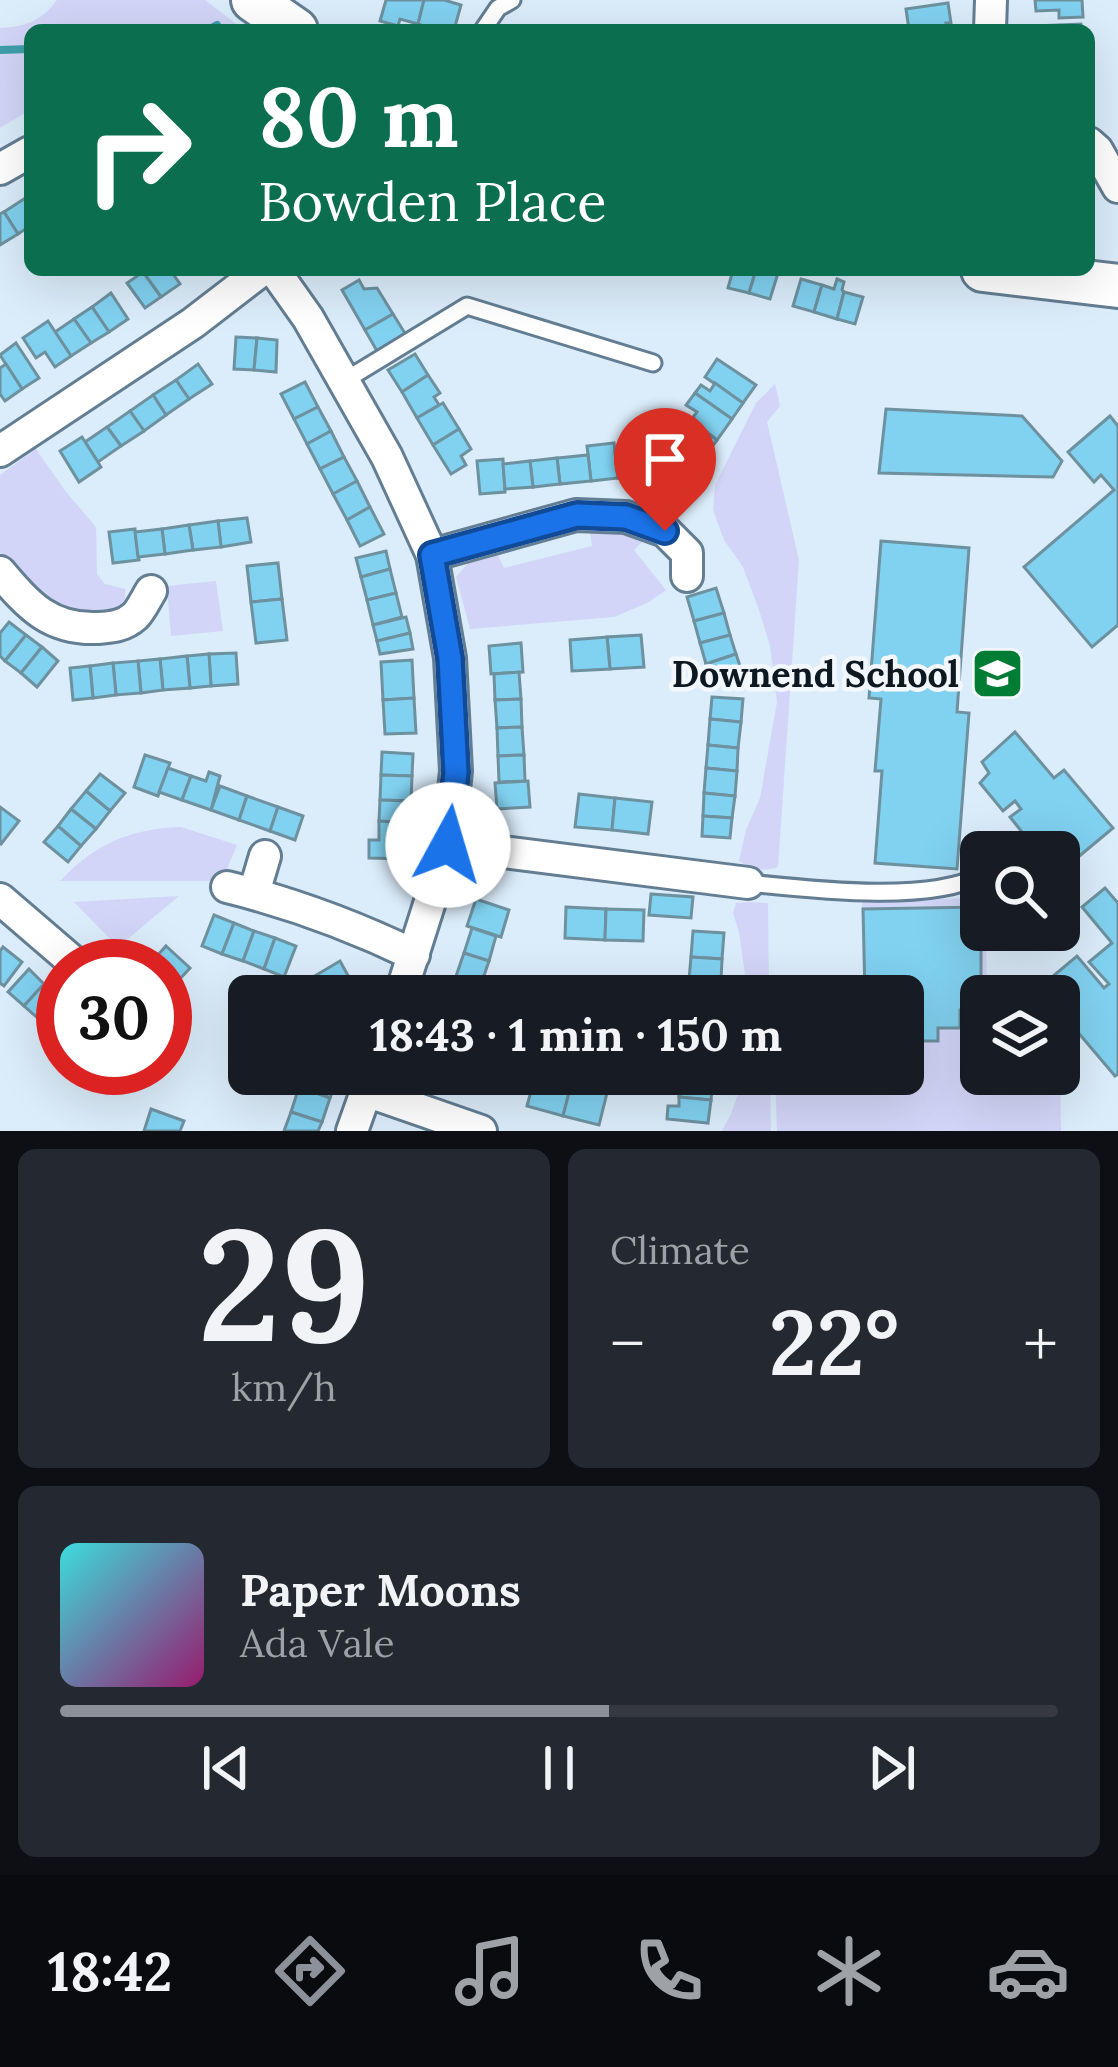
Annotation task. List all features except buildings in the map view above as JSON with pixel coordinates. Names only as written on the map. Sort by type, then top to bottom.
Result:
[{"type":"street","points":[[253,0],[287,24]]},
{"type":"street","points":[[1095,148],[1118,187]]},
{"type":"street","points":[[0,452],[254,276]]},
{"type":"street","points":[[278,276],[308,318],[387,458],[432,555],[450,658],[456,772],[448,845],[407,975]]},
{"type":"street","points":[[1034,276],[1118,286]]},
{"type":"street","points":[[432,555],[577,515],[626,517],[665,531],[692,556]]},
{"type":"street","points":[[0,572],[51,621],[78,628],[118,627],[136,616],[151,591]]},
{"type":"street","points":[[448,845],[748,883]]},
{"type":"street","points":[[265,856],[240,890],[368,933],[414,955]]},
{"type":"street","points":[[0,899],[47,939]]},
{"type":"street","points":[[352,1131],[365,1095]]},
{"type":"street","points":[[397,1095],[481,1131]]},
{"type":"lane","points":[[487,24],[498,8],[512,0]]},
{"type":"lane","points":[[344,381],[467,307],[653,363]]},
{"type":"lane","points":[[748,883],[909,891],[960,883]]},
{"type":"shaded area","points":[[57,0],[205,0],[236,24],[24,24]]},
{"type":"shaded area","points":[[24,24],[24,114],[0,128],[0,28]]},
{"type":"shaded area","points":[[775,384],[780,406],[767,422],[799,560],[778,867],[762,869],[739,861],[760,798],[777,702],[770,646],[743,567],[724,540],[713,510],[715,485],[756,403]]},
{"type":"shaded area","points":[[36,449],[96,527],[97,574],[105,584],[125,589],[122,606],[110,616],[85,616],[60,608],[0,552],[0,475]]},
{"type":"shaded area","points":[[589,525],[650,534],[634,550],[666,590],[614,617],[470,629],[456,577],[474,556],[496,551],[504,568],[592,546]]},
{"type":"shaded area","points":[[216,581],[223,631],[171,636],[167,586]]},
{"type":"shaded area","points":[[181,827],[237,845],[222,881],[60,881],[115,840]]},
{"type":"shaded area","points":[[179,896],[128,939],[110,939],[74,902]]},
{"type":"shaded area","points":[[960,899],[960,951],[986,951],[987,975],[960,975],[960,1095],[1061,1095],[1061,1131],[777,1131],[776,1095],[924,1095],[924,975],[864,975],[862,901]]},
{"type":"shaded area","points":[[736,903],[768,903],[769,975],[745,975],[733,913]]},
{"type":"shaded area","points":[[738,1095],[770,1095],[771,1131],[722,1131]]},
{"type":"waterway","points":[[0,50],[24,49]]},
{"type":"place","name":"Downend School","points":[[998,674]]},
{"type":"route","points":[[448,845],[456,772],[450,658],[432,555],[577,515],[626,517],[665,531]]}]
